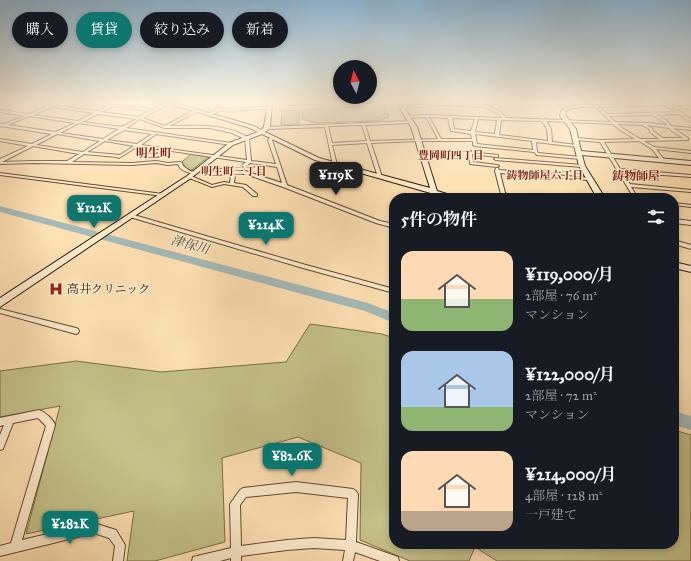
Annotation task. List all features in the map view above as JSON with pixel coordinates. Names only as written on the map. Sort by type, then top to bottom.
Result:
[{"type":"street","points":[[19,128],[279,166]]},
{"type":"street","points":[[0,162],[66,128]]},
{"type":"street","points":[[117,128],[231,144]]},
{"type":"street","points":[[109,164],[163,128]]},
{"type":"street","points":[[215,128],[233,132],[247,138]]},
{"type":"street","points":[[259,128],[265,130],[272,138],[302,153],[335,165],[434,192]]},
{"type":"street","points":[[0,303],[163,195],[192,175],[231,144],[265,130],[287,128]]},
{"type":"street","points":[[327,128],[335,165]]},
{"type":"street","points":[[364,128],[380,177]]},
{"type":"street","points":[[412,128],[434,192]]},
{"type":"street","points":[[433,128],[440,140]]},
{"type":"street","points":[[452,128],[452,130],[550,142],[687,139],[673,128]]},
{"type":"street","points":[[474,128],[473,132],[475,145],[535,151],[537,154],[610,156],[691,163]]},
{"type":"street","points":[[497,135],[498,128]]},
{"type":"street","points":[[548,128],[550,142]]},
{"type":"street","points":[[572,128],[582,166],[598,193]]},
{"type":"street","points":[[620,128],[653,148],[691,152]]},
{"type":"street","points":[[650,128],[663,140]]},
{"type":"street","points":[[67,163],[122,129]]},
{"type":"street","points":[[247,138],[249,162]]},
{"type":"street","points":[[272,138],[270,140],[285,186]]},
{"type":"street","points":[[0,140],[83,154],[121,156]]},
{"type":"street","points":[[331,144],[417,140],[474,140]]},
{"type":"street","points":[[534,140],[535,151]]},
{"type":"street","points":[[601,141],[633,193]]},
{"type":"street","points":[[496,148],[497,169],[501,193]]},
{"type":"street","points":[[653,148],[663,161]]},
{"type":"street","points":[[582,166],[497,158],[470,153],[470,162],[497,169],[589,179]]},
{"type":"street","points":[[0,156],[8,157]]},
{"type":"street","points":[[0,162],[109,164],[156,162],[168,164],[180,163],[181,167],[185,170],[212,186],[232,183],[244,186],[255,195]]},
{"type":"street","points":[[232,183],[234,175],[249,162]]},
{"type":"street","points":[[239,170],[389,225]]},
{"type":"street","points":[[619,170],[691,176]]},
{"type":"street","points":[[0,174],[163,195]]},
{"type":"street","points":[[628,185],[691,191]]},
{"type":"street","points":[[679,205],[691,206]]},
{"type":"street","points":[[130,217],[389,290]]},
{"type":"street","points":[[679,222],[691,223]]},
{"type":"street","points":[[679,243],[691,247]]},
{"type":"street","points":[[679,266],[691,269]]},
{"type":"street","points":[[0,311],[76,331]]},
{"type":"street","points":[[0,422],[39,414],[51,425],[15,547]]},
{"type":"street","points":[[0,446],[10,420]]},
{"type":"street","points":[[236,556],[235,504],[242,493],[296,488],[353,494],[351,545],[348,561]]},
{"type":"street","points":[[0,551],[94,528],[112,534],[120,545],[118,561]]},
{"type":"street","points":[[198,561],[236,556],[288,545],[314,544],[351,545],[394,561]]},
{"type":"shaded area","points":[[191,154],[208,157],[192,170],[187,169],[182,162]]},
{"type":"shaded area","points":[[310,324],[382,334],[389,336],[389,549],[474,549],[469,561],[410,561],[360,540],[361,463],[298,437],[222,458],[225,542],[155,561],[127,561],[134,511],[26,534],[60,406],[0,417],[0,371],[76,361],[161,372],[286,362]]},
{"type":"shaded area","points":[[679,431],[691,435],[691,561],[497,561],[478,549],[679,549]]},
{"type":"waterway","name":"津保川","points":[[0,209],[368,307],[389,316]]},
{"type":"waterway","name":"津保川","points":[[679,419],[691,423]]},
{"type":"place","name":"高井クリニック","points":[[56,289]]},
{"type":"district","name":"明生町","points":[[154,153]]},
{"type":"district","name":"豊岡町四丁目","points":[[451,155]]},
{"type":"district","name":"明生町三丁目","points":[[234,171]]},
{"type":"district","name":"鋳物師屋六丁目","points":[[545,175]]},
{"type":"district","name":"鋳物師屋","points":[[636,176]]}]
